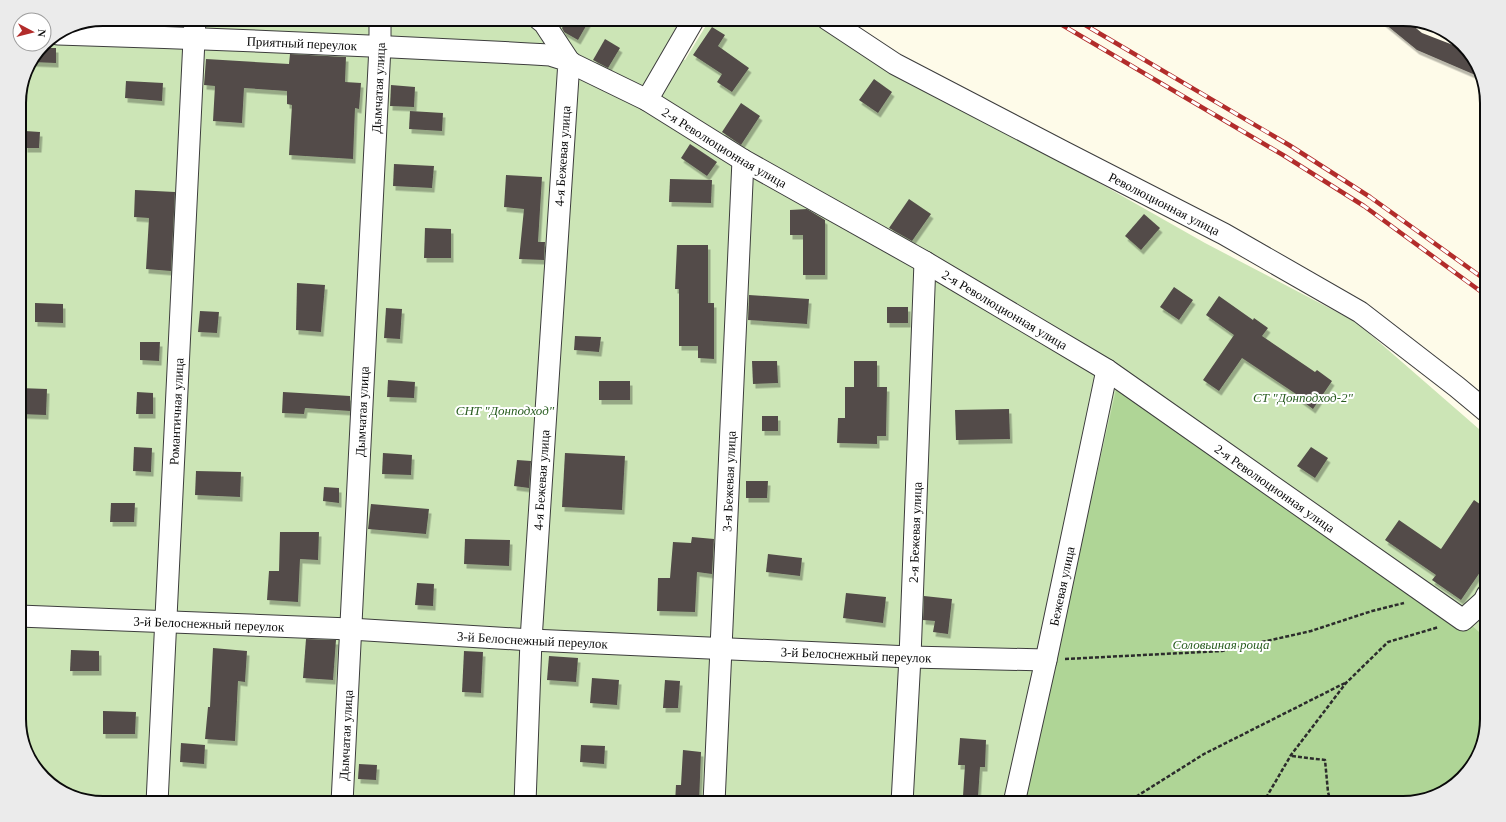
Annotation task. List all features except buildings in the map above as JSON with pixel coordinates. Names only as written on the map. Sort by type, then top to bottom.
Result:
[{"type":"street","name":"Дымчатая улица","points":[[342,796],[380,26]]},
{"type":"street","points":[[546,26],[569,61]]},
{"type":"street","points":[[647,100],[690,26]]},
{"type":"street","name":"Революционная улица","points":[[838,26],[895,64],[1224,234],[1360,312],[1480,406]]},
{"type":"street","name":"Приятный переулок","points":[[70,33],[195,28],[380,46],[550,55],[569,61]]},
{"type":"street","name":"Романтичная улица","points":[[157,796],[195,28]]},
{"type":"street","name":"2-я Революционная улица","points":[[569,61],[647,100],[743,160],[925,262],[1107,370],[1463,620]]},
{"type":"street","name":"4-я Бежевая улица","points":[[524,796],[531,640],[569,61]]},
{"type":"street","name":"3-я Бежевая улица","points":[[714,796],[743,160]]},
{"type":"street","name":"2-я Бежевая улица","points":[[902,796],[910,657],[925,262]]},
{"type":"street","name":"Бежевая улица","points":[[1016,796],[1046,660],[1107,370]]},
{"type":"street","points":[[1463,620],[1480,605]]},
{"type":"street","name":"3-й Белоснежный переулок","points":[[26,616],[350,629],[531,640],[910,657],[1046,660]]},
{"type":"path","points":[[1046,660],[1222,651],[1312,631],[1372,611],[1429,596]]},
{"type":"path","points":[[1266,796],[1291,756],[1346,682],[1388,642],[1463,620]]},
{"type":"path","points":[[1137,796],[1204,754],[1346,682]]},
{"type":"path","points":[[1291,756],[1325,760],[1329,796]]},
{"type":"green space","name":"СНТ \"Донподход\"","points":[[98,26],[677,26],[664,52],[685,60],[706,26],[822,26],[1205,243],[1356,322],[1480,430],[1480,633],[1462,616],[1038,796],[103,796],[74,790],[52,777],[39,762],[30,744],[26,724],[26,98],[32,74],[42,56],[46,52],[52,52],[52,45],[60,39],[88,27]]},
{"type":"green space","name":"Соловьиная роща","points":[[1118,381],[1462,616],[1480,633],[1480,719],[1479,734],[1476,744],[1461,770],[1446,783],[1432,790],[1403,796],[1024,796]]},
{"type":"railway","points":[[1064,26],[1283,155],[1364,206],[1480,291]]},
{"type":"railway","points":[[1087,26],[1289,145],[1370,197],[1480,276]]},
{"type":"park label","name":"СТ \"Донподход-2\"","points":[[1303,397]]}]
